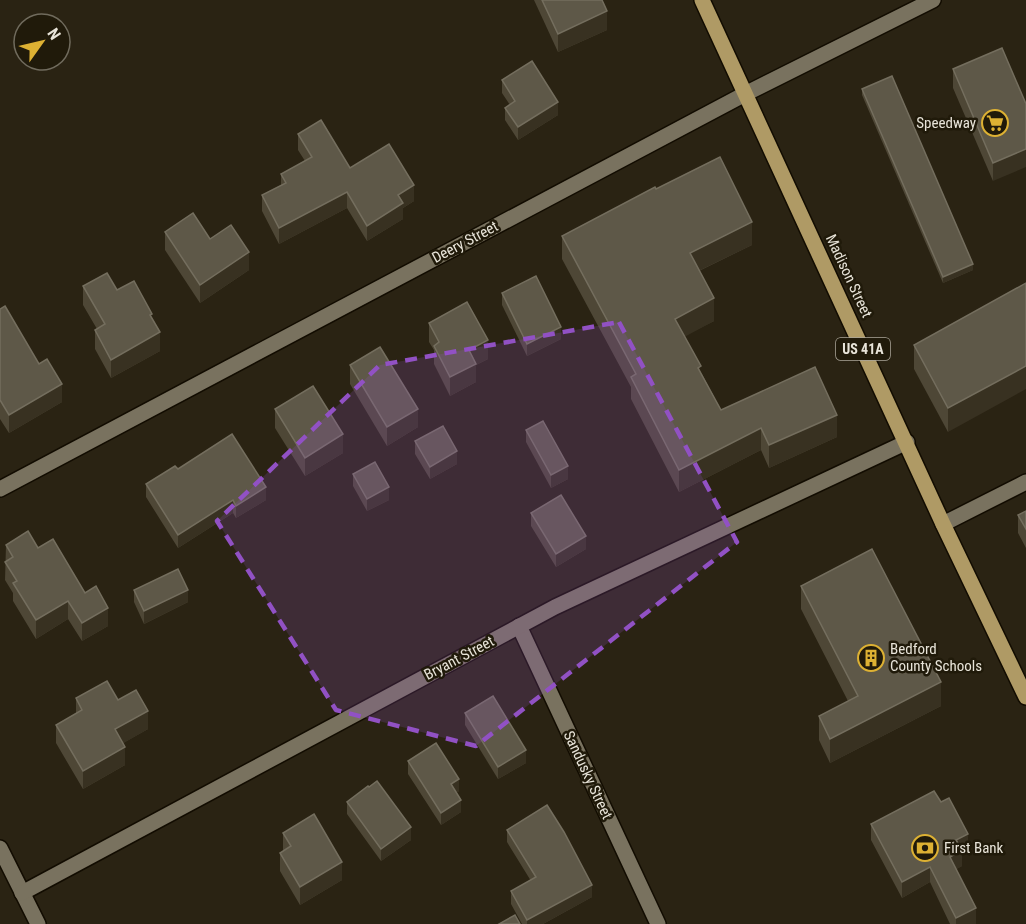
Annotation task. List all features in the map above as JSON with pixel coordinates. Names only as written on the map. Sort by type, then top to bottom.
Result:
[{"type":"main road","name":"Madison Street","points":[[702,0],[943,524],[1026,697]]},
{"type":"street","name":"Deery Street","points":[[0,489],[745,94],[933,0]]},
{"type":"street","name":"Bryant Street","points":[[22,893],[555,607],[907,442]]},
{"type":"street","points":[[943,524],[1026,482]]},
{"type":"street","name":"Sandusky Street","points":[[519,626],[658,924]]},
{"type":"street","points":[[0,848],[38,924]]},
{"type":"highlighted area","points":[[619,322],[737,542],[476,746],[336,710],[217,521],[380,365]]},
{"type":"building","points":[[542,0],[602,0],[607,11],[558,34]]},
{"type":"building","points":[[1002,48],[1026,104],[1026,149],[993,163],[953,69]]},
{"type":"building","points":[[532,61],[558,102],[518,127],[505,108],[515,101],[502,80]]},
{"type":"building","points":[[892,76],[973,264],[943,277],[862,89]]},
{"type":"building","points":[[321,120],[350,168],[389,144],[414,185],[398,195],[403,203],[367,226],[347,192],[279,228],[262,195],[286,183],[281,174],[312,157],[298,134]]},
{"type":"building","points":[[720,157],[752,222],[690,253],[714,298],[675,319],[701,366],[698,368],[721,410],[815,367],[837,415],[769,445],[761,428],[679,470],[631,377],[636,374],[562,236],[655,187],[656,189]]},
{"type":"building","points":[[193,213],[210,239],[231,225],[249,252],[200,285],[165,232]]},
{"type":"building","points":[[107,273],[117,290],[134,281],[160,332],[111,360],[95,330],[105,324],[83,286]]},
{"type":"building","points":[[536,276],[561,327],[527,344],[502,293]]},
{"type":"building","points":[[1026,283],[1026,366],[948,408],[914,345]]},
{"type":"building","points":[[467,302],[488,340],[469,350],[476,364],[450,377],[434,346],[439,342],[429,323]]},
{"type":"building","points":[[5,306],[39,364],[47,359],[62,384],[9,415],[0,400],[0,309]]},
{"type":"building","points":[[380,347],[418,409],[387,427],[350,365]]},
{"type":"building","points":[[313,386],[343,434],[305,458],[275,409]]},
{"type":"building","points":[[543,421],[568,466],[551,475],[526,430]]},
{"type":"building","points":[[443,426],[457,451],[430,467],[415,441]]},
{"type":"building","points":[[232,434],[266,487],[236,506],[233,500],[178,535],[146,484],[175,466],[178,469]]},
{"type":"building","points":[[375,462],[389,487],[367,499],[353,474]]},
{"type":"building","points":[[561,495],[586,536],[556,554],[531,513]]},
{"type":"building","points":[[1026,511],[1026,529],[1018,515]]},
{"type":"building","points":[[28,531],[38,548],[53,539],[85,593],[96,586],[108,608],[82,623],[68,601],[36,620],[13,583],[17,581],[5,562],[13,557],[6,545]]},
{"type":"building","name":"Bedford County Schools","points":[[872,549],[941,682],[830,739],[819,716],[858,696],[801,586]]},
{"type":"building","points":[[178,569],[188,590],[144,611],[134,590]]},
{"type":"building","points":[[107,681],[118,700],[136,690],[148,711],[115,729],[125,747],[83,771],[56,725],[82,710],[76,698]]},
{"type":"building","points":[[493,696],[526,750],[498,767],[465,713]]},
{"type":"building","points":[[436,743],[459,779],[451,784],[461,800],[441,813],[408,761]]},
{"type":"building","points":[[377,781],[411,827],[381,849],[347,802]]},
{"type":"building","points":[[934,791],[941,802],[949,798],[968,834],[956,840],[962,850],[950,857],[976,908],[956,918],[930,867],[902,882],[871,824]]},
{"type":"building","points":[[547,805],[592,885],[527,920],[511,891],[536,877],[507,830]]},
{"type":"building","points":[[314,814],[342,862],[300,887],[280,853],[291,846],[283,833]]},
{"type":"building","points":[[515,915],[520,924],[499,924]]},
{"type":"place","name":"Speedway","points":[[995,123]]},
{"type":"place","name":"Bedford County Schools","points":[[871,658]]},
{"type":"place","name":"First Bank","points":[[925,848]]}]
